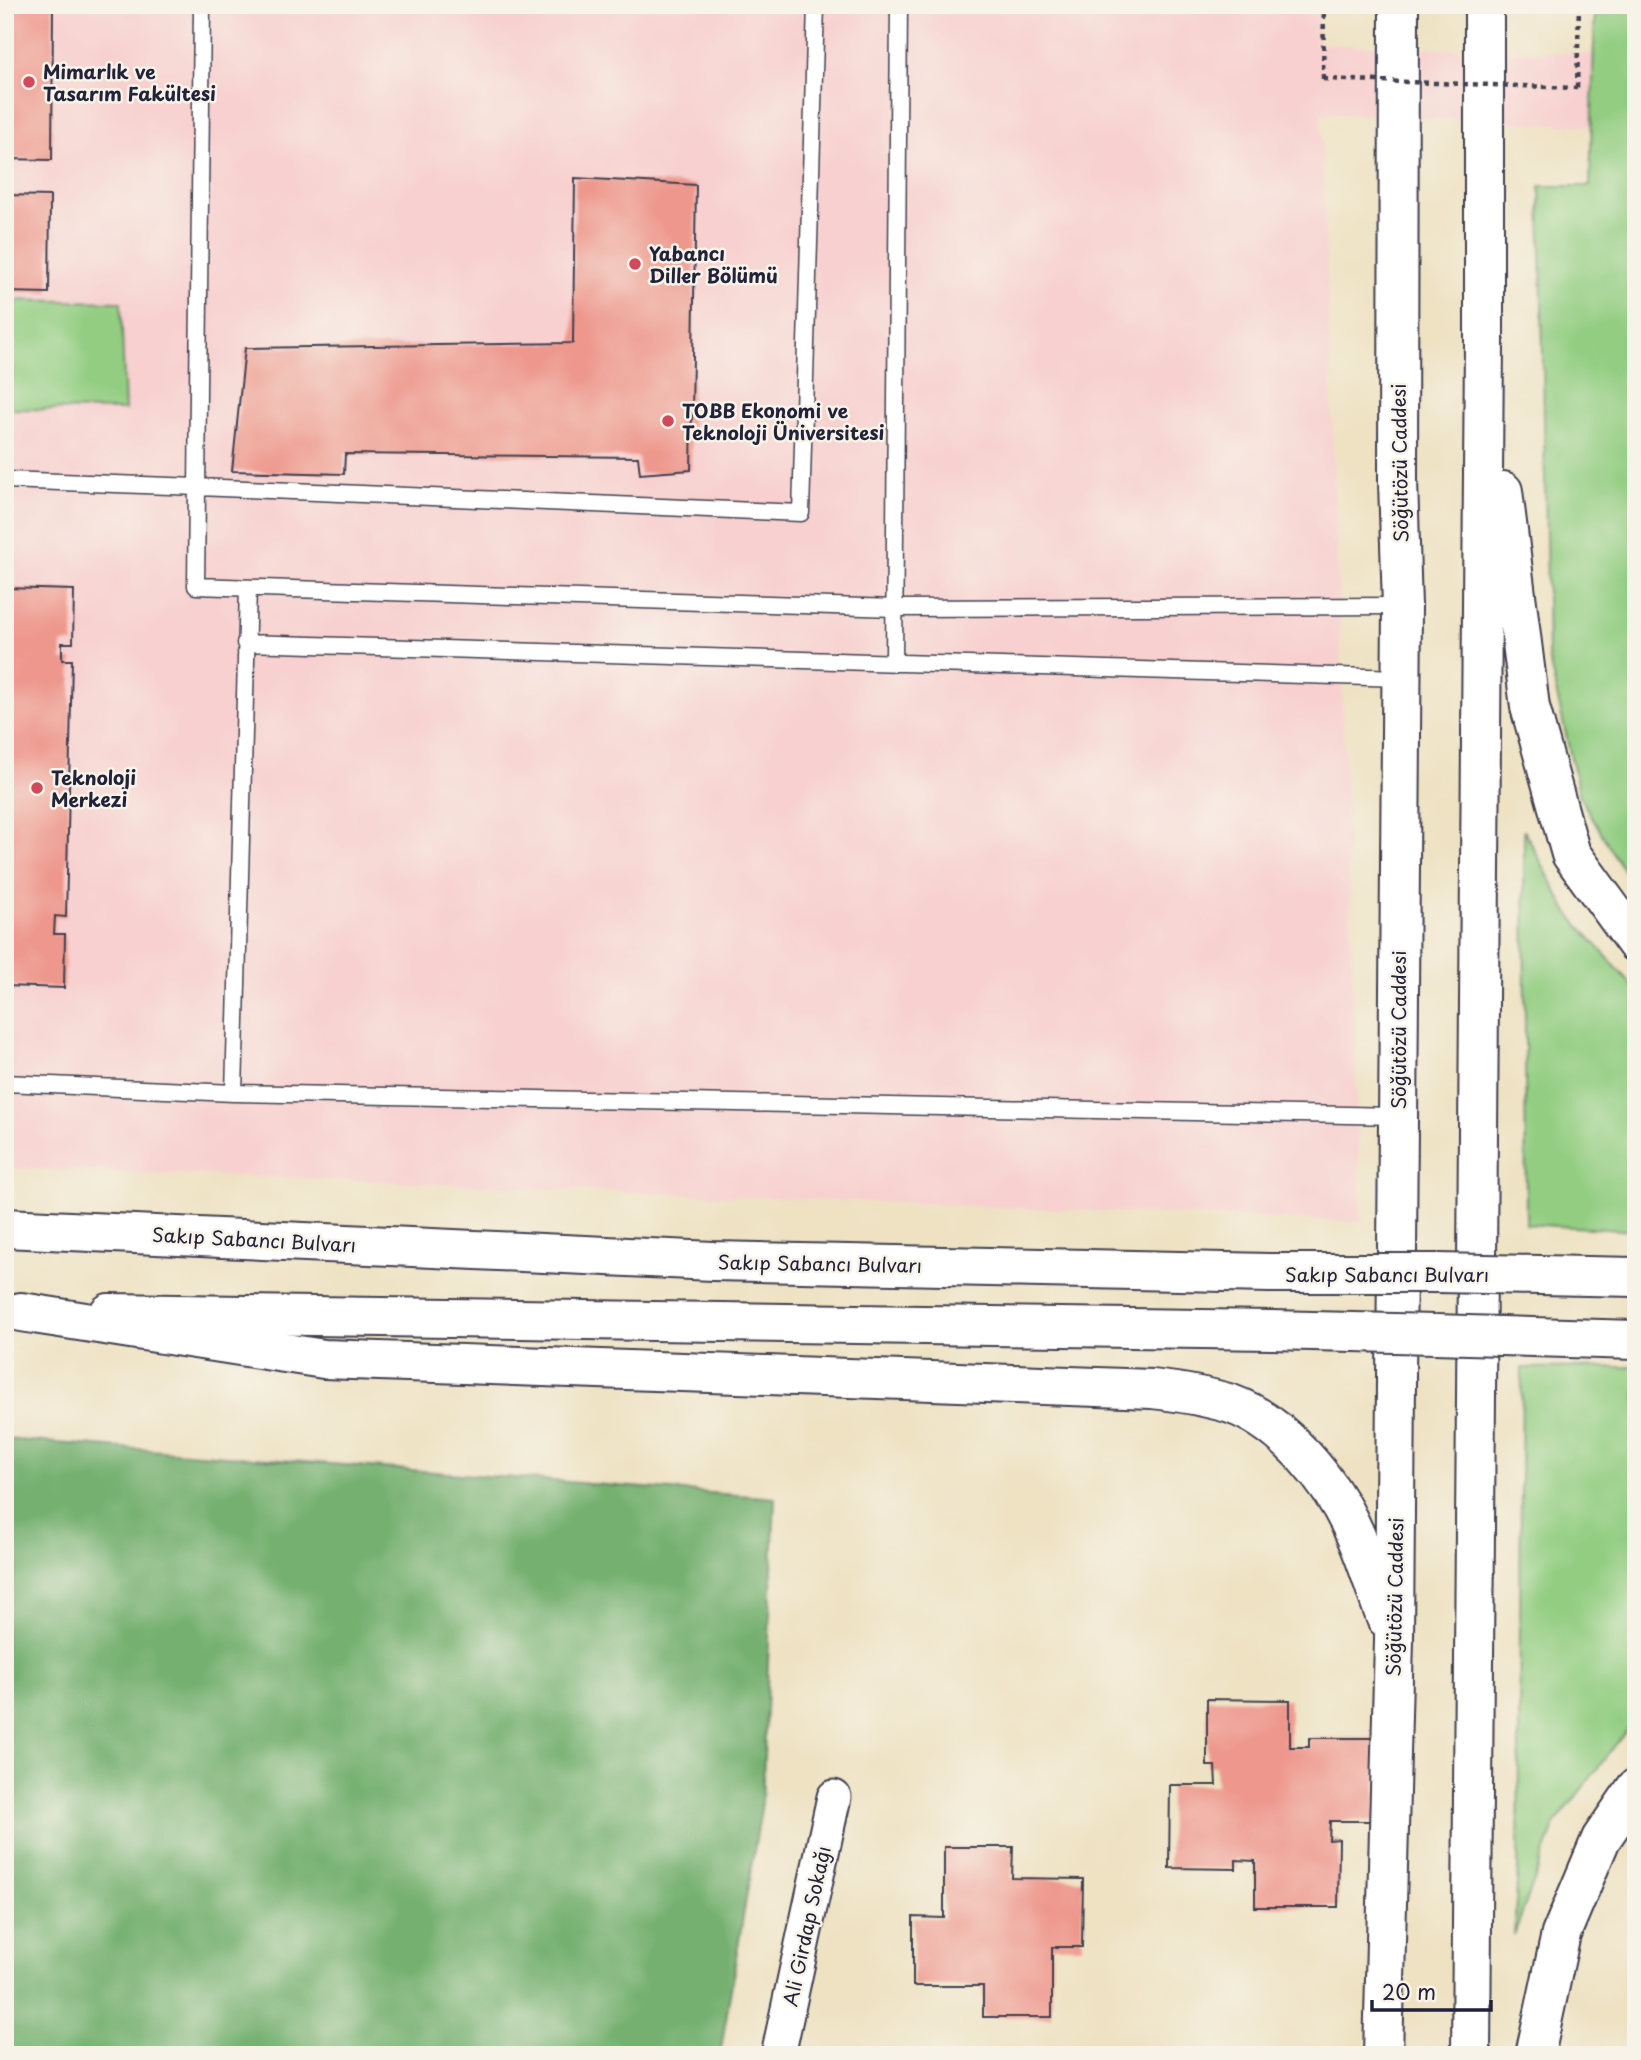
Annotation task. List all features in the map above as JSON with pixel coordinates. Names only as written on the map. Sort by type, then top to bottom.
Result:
[{"type":"main road","name":"Söğütözü Caddesi","points":[[1383,2055],[1394,1640],[1402,606],[1398,481],[1399,5]]},
{"type":"main road","points":[[1471,2055],[1484,344],[1484,5]]},
{"type":"main road","points":[[1484,344],[1531,707],[1571,854],[1636,943]]},
{"type":"main road","name":"Sakıp Sabancı Bulvarı","points":[[5,1228],[713,1261],[1270,1273],[1636,1277]]},
{"type":"main road","points":[[13,1312],[324,1359],[1152,1389],[1195,1394],[1233,1405],[1273,1426],[1307,1459],[1354,1531],[1394,1640]]},
{"type":"main road","points":[[13,1312],[1272,1330],[1636,1340]]},
{"type":"main road","points":[[1535,2055],[1561,1934],[1601,1839],[1636,1787]]},
{"type":"street","name":"Ali Girdap Sokağı","points":[[778,2055],[834,1797]]},
{"type":"lane","points":[[202,5],[196,586],[895,608],[1402,606]]},
{"type":"lane","points":[[5,480],[801,513],[816,5]]},
{"type":"lane","points":[[894,663],[898,5]]},
{"type":"lane","points":[[234,1093],[248,588]]},
{"type":"lane","points":[[245,643],[1401,678]]},
{"type":"lane","points":[[5,1083],[234,1093],[1397,1116]]},
{"type":"path","points":[[1324,5],[1323,79],[1577,88],[1579,5]]},
{"type":"shaded area","name":"TOBB Ekonomi ve Teknoloji Üniversitesi","points":[[5,5],[1319,5],[1319,44],[1593,54],[1595,5],[1636,5],[1636,892],[1580,797],[1548,655],[1540,186],[1590,186],[1591,126],[1321,113],[1361,1222],[5,1168]]},
{"type":"green space","points":[[1595,5],[1636,5],[1636,892],[1580,797],[1548,655],[1540,186],[1590,186]]},
{"type":"green space","points":[[5,300],[121,302],[125,410],[5,409]]},
{"type":"green space","points":[[1524,830],[1568,913],[1636,990],[1636,1231],[1526,1224]]},
{"type":"green space","points":[[1636,1367],[1636,1718],[1555,1824],[1514,1935],[1518,1866],[1522,1368]]},
{"type":"green space","points":[[5,1439],[775,1498],[762,1803],[720,2055],[5,2055]]},
{"type":"building","name":"Mimarlık ve Tasarım Fakültesi","points":[[5,5],[53,5],[52,160],[5,159]]},
{"type":"building","name":"Yabancı Diller Bölümü","points":[[575,178],[696,185],[691,470],[640,474],[638,457],[345,454],[344,474],[232,471],[245,348],[573,343]]},
{"type":"building","points":[[5,195],[50,196],[49,293],[5,292]]},
{"type":"building","name":"Teknoloji Merkezi","points":[[5,588],[74,590],[73,643],[62,643],[62,660],[72,660],[66,917],[55,916],[54,934],[65,934],[64,988],[5,986]]},
{"type":"building","points":[[1207,1699],[1290,1700],[1290,1747],[1309,1747],[1309,1738],[1376,1738],[1376,1821],[1330,1821],[1329,1840],[1339,1839],[1338,1907],[1255,1907],[1255,1861],[1236,1860],[1236,1869],[1169,1868],[1170,1785],[1216,1785],[1215,1766],[1207,1766]]},
{"type":"building","points":[[944,1847],[1013,1847],[1012,1878],[1083,1879],[1082,1947],[1052,1947],[1052,2017],[983,2017],[983,1986],[913,1986],[913,1917],[944,1918]]},
{"type":"place","name":"Mimarlık ve Tasarım Fakültesi","points":[[29,82]]},
{"type":"place","name":"Yabancı Diller Bölümü","points":[[635,264]]},
{"type":"place","name":"TOBB Ekonomi ve Teknoloji Üniversitesi","points":[[668,421]]},
{"type":"place","name":"Teknoloji Merkezi","points":[[37,788]]}]
